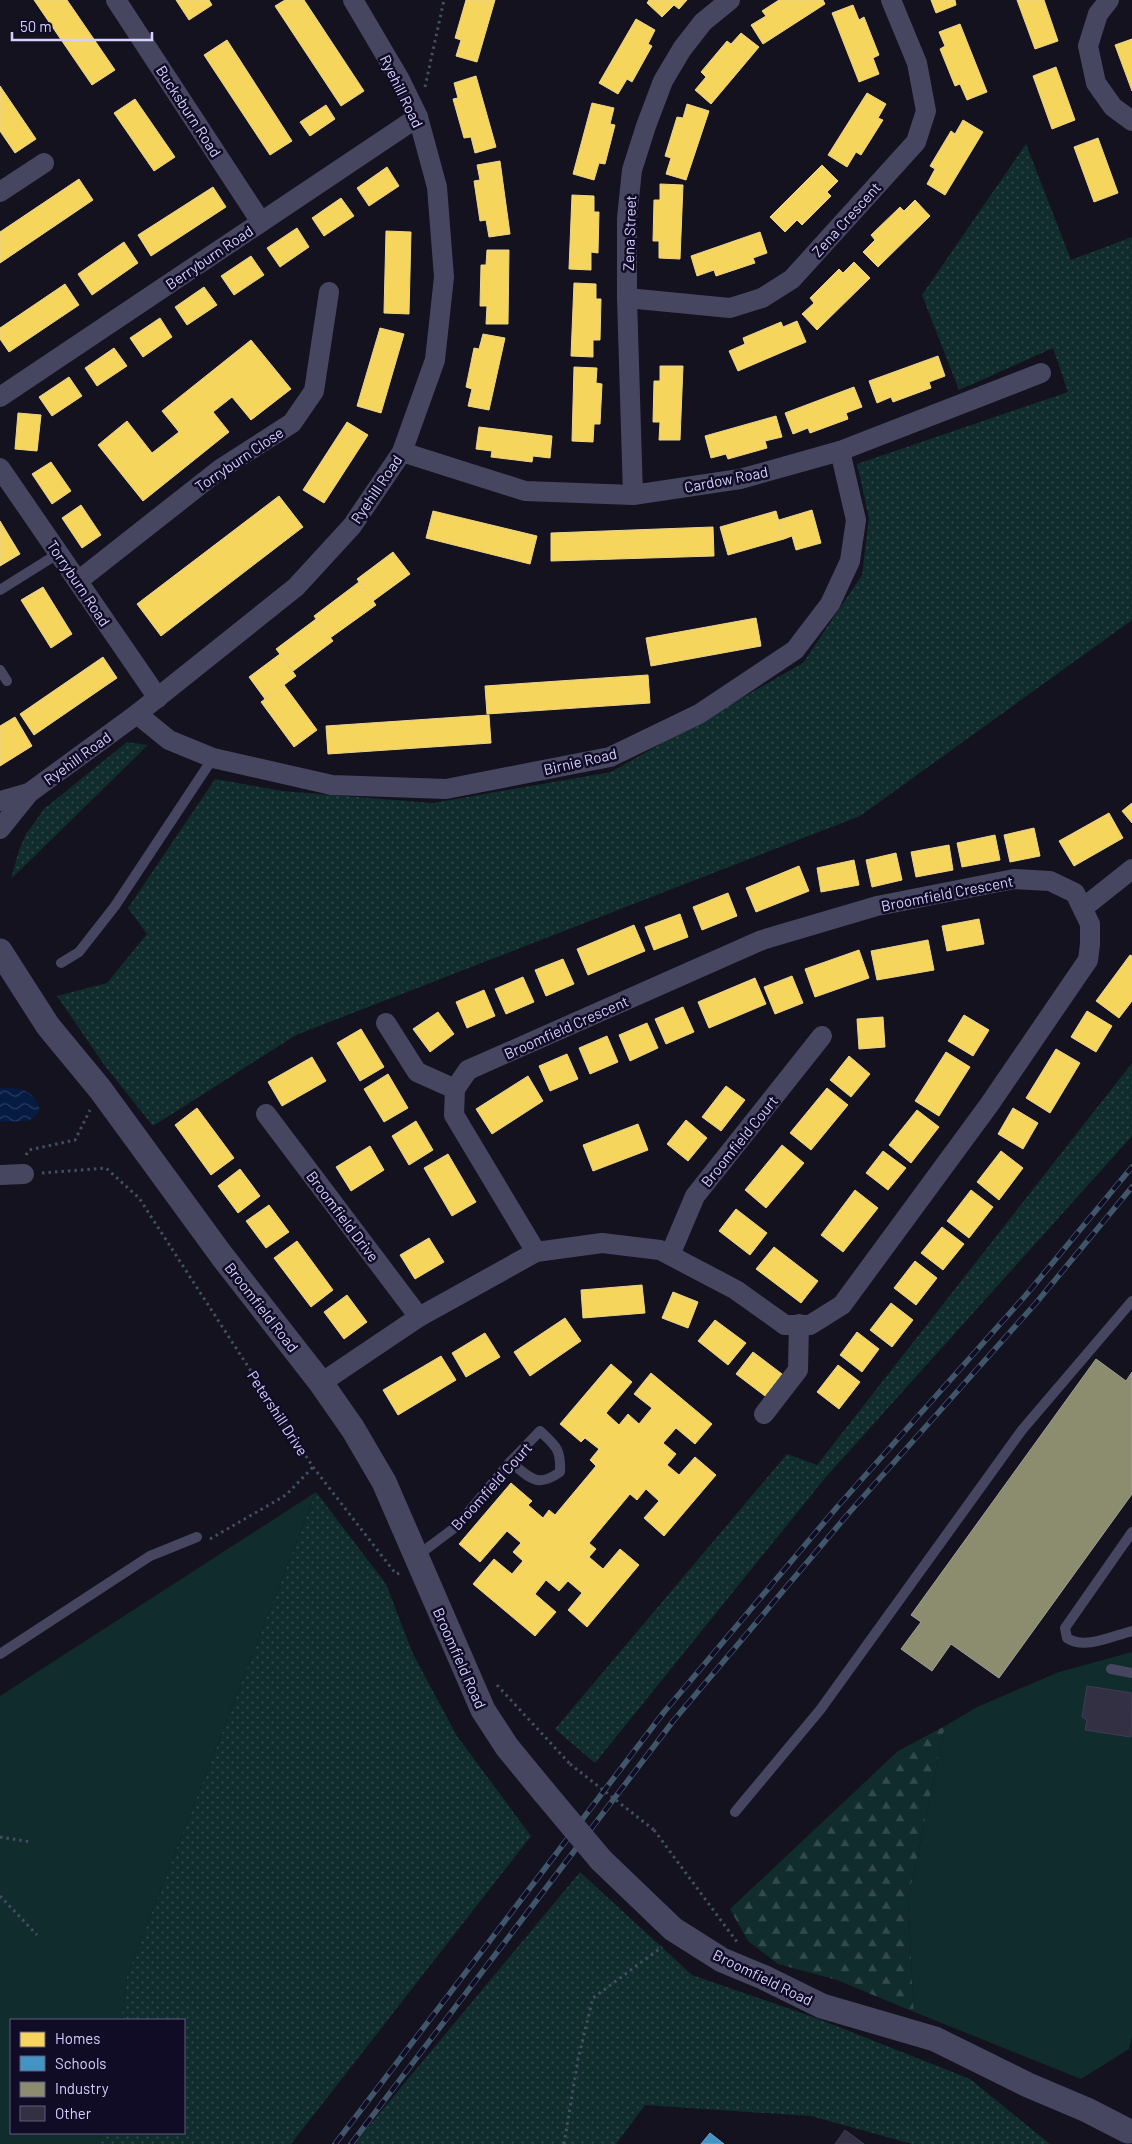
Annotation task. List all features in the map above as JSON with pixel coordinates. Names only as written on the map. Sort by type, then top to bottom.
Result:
[{"type":"street","name":"Bucksburn Road","points":[[116,0],[261,222]]},
{"type":"street","name":"Zena Street","points":[[634,495],[627,298],[627,218],[632,170],[663,81],[682,49],[702,22],[730,0]]},
{"type":"street","name":"Zena Crescent","points":[[627,298],[730,308],[762,298],[792,278],[916,142],[926,111],[917,63],[891,0]]},
{"type":"street","points":[[1109,0],[1098,14],[1088,46],[1096,83],[1113,107],[1132,121]]},
{"type":"street","name":"Ryehill Road","points":[[0,829],[29,793],[158,698],[296,587],[352,526],[402,452],[435,360],[444,277],[437,187],[418,117],[361,3]]},
{"type":"street","name":"Berryburn Road","points":[[0,397],[418,117]]},
{"type":"street","points":[[0,192],[44,162]]},
{"type":"street","name":"Torryburn Close","points":[[78,582],[219,470],[292,423],[314,391],[330,292]]},
{"type":"street","name":"Cardow Road","points":[[402,452],[525,491],[634,495],[740,479],[840,451],[1041,373]]},
{"type":"street","name":"Birnie Road","points":[[137,714],[169,740],[213,758],[332,785],[446,789],[610,757],[699,714],[795,650],[830,604],[850,562],[856,520],[840,451]]},
{"type":"street","name":"Torryburn Road","points":[[0,468],[158,698]]},
{"type":"street","name":"Ryehill Road","points":[[0,801],[29,793]]},
{"type":"street","points":[[1084,908],[1132,869]]},
{"type":"street","name":"Broomfield Crescent","points":[[321,1383],[419,1317],[536,1252],[602,1243],[660,1250],[736,1290],[785,1325],[810,1325],[842,1305],[994,1097],[1088,960],[1090,924],[1084,908],[1075,893],[1050,880],[1014,879],[877,906],[762,940],[468,1070],[455,1089]]},
{"type":"street","name":"Broomfield Road","points":[[0,951],[48,1026],[100,1089],[222,1256],[321,1383],[353,1429],[384,1482],[483,1710],[506,1747],[601,1860],[681,1933],[722,1960],[763,1977],[822,2006],[935,2039],[1028,2085],[1129,2129]]},
{"type":"street","points":[[386,1023],[417,1072],[455,1089],[454,1114],[536,1252]]},
{"type":"street","name":"Broomfield Court","points":[[670,1255],[695,1196],[822,1036]]},
{"type":"street","name":"Broomfield Drive","points":[[266,1114],[419,1317]]},
{"type":"street","points":[[764,1414],[798,1370],[799,1324]]},
{"type":"lane","points":[[0,590],[58,553]]},
{"type":"lane","points":[[0,670],[7,681]]},
{"type":"lane","points":[[60,964],[79,952],[115,906],[213,758]]},
{"type":"lane","points":[[734,1812],[820,1710],[1022,1430],[1132,1301]]},
{"type":"lane","name":"Broomfield Court","points":[[418,1563],[457,1526],[510,1462],[540,1431],[552,1442],[560,1455],[560,1472],[548,1481],[536,1482],[510,1462]]},
{"type":"lane","points":[[1132,1532],[1065,1628],[1067,1638],[1074,1643],[1085,1644],[1132,1631]]},
{"type":"lane","points":[[0,1654],[150,1556],[197,1537]]},
{"type":"lane","points":[[1111,1670],[1132,1673]]},
{"type":"path","points":[[418,117],[444,0]]},
{"type":"path","points":[[13,1175],[29,1150],[75,1140],[100,1089]]},
{"type":"path","name":"Petershill Drive","points":[[13,1175],[106,1168],[139,1198],[314,1467],[286,1495],[205,1542],[197,1537]]},
{"type":"path","points":[[314,1467],[396,1574],[418,1563]]},
{"type":"path","points":[[493,1681],[570,1764],[654,1830],[740,1946]]},
{"type":"path","points":[[0,1837],[30,1842]]},
{"type":"path","points":[[0,1896],[37,1935]]},
{"type":"path","points":[[564,2144],[578,2059],[593,1998],[681,1933]]},
{"type":"green space","points":[[1026,144],[1071,260],[1132,237],[1132,620],[860,816],[296,1035],[153,1126],[105,1066],[57,996],[107,983],[147,934],[128,908],[215,779],[282,791],[433,803],[611,772],[803,663],[862,575],[869,518],[857,464],[1068,392],[1053,348],[959,390],[922,295]]},
{"type":"green space","points":[[127,742],[148,745],[11,879],[19,850],[26,834],[44,809]]},
{"type":"green space","points":[[1132,1063],[1132,1136],[825,1478],[595,1763],[555,1729],[787,1454],[817,1465]]},
{"type":"green space","points":[[316,1492],[386,1584],[413,1654],[457,1736],[531,1836],[291,2144],[96,2144],[101,2134],[185,2134],[185,2019],[121,2019],[127,1976]]},
{"type":"green space","points":[[316,1492],[127,1976],[121,2019],[10,2019],[10,2134],[101,2134],[96,2144],[0,2144],[0,1696]]},
{"type":"green space","points":[[1132,1652],[1132,2037],[1129,2049],[1081,2079],[914,2012],[908,1900],[945,1726],[977,1707],[1059,1672]]},
{"type":"green space","points":[[945,1726],[908,1900],[914,2012],[837,1980],[778,1964],[748,1941],[730,1909],[898,1751]]},
{"type":"green space","points":[[580,1872],[692,1975],[816,2018],[970,2079],[1050,2144],[912,2144],[811,2116],[645,2105],[616,2144],[354,2144]]},
{"type":"water","points":[[0,1088],[14,1088],[26,1091],[34,1098],[40,1111],[29,1121],[0,1122]]},
{"type":"building: Homes","points":[[34,0],[67,0],[115,70],[92,85]]},
{"type":"building: Homes","points":[[176,0],[209,0],[212,5],[189,20]]},
{"type":"building: Homes","points":[[285,0],[304,0],[364,91],[341,106],[275,6]]},
{"type":"building: Homes","points":[[466,0],[495,0],[477,62],[456,56],[461,40],[455,38]]},
{"type":"building: Homes","points":[[649,0],[687,0],[679,9],[674,5],[662,17],[647,3]]},
{"type":"building: Homes","points":[[779,0],[823,0],[825,4],[763,44],[751,25],[766,16],[762,11]]},
{"type":"building: Homes","points":[[931,0],[955,0],[956,5],[936,13]]},
{"type":"building: Homes","points":[[1017,0],[1044,0],[1058,41],[1035,49]]},
{"type":"building: Homes","points":[[853,5],[859,20],[864,17],[879,55],[873,58],[879,74],[859,82],[832,13]]},
{"type":"building: Homes","points":[[636,19],[655,30],[648,44],[652,46],[632,82],[627,79],[618,94],[599,83]]},
{"type":"building: Homes","points":[[960,24],[987,92],[967,100],[960,84],[955,86],[940,49],[945,46],[939,32]]},
{"type":"building: Homes","points":[[741,33],[759,47],[711,104],[695,90],[706,77],[701,72],[727,41],[731,44]]},
{"type":"building: Homes","points":[[1132,39],[1132,91],[1115,45]]},
{"type":"building: Homes","points":[[227,40],[292,141],[270,155],[204,55]]},
{"type":"building: Homes","points":[[1056,67],[1075,120],[1052,129],[1033,76]]},
{"type":"building: Homes","points":[[476,76],[496,147],[475,153],[471,137],[464,138],[453,99],[458,98],[454,83]]},
{"type":"building: Homes","points":[[0,86],[36,139],[15,153],[0,131]]},
{"type":"building: Homes","points":[[867,93],[886,104],[878,118],[883,120],[861,155],[856,152],[847,167],[828,155]]},
{"type":"building: Homes","points":[[135,99],[175,157],[154,171],[114,113]]},
{"type":"building: Homes","points":[[592,103],[614,108],[610,124],[615,125],[605,164],[599,163],[594,180],[573,174]]},
{"type":"building: Homes","points":[[687,104],[709,111],[686,180],[666,174],[671,158],[665,156],[677,117],[683,118]]},
{"type":"building: Homes","points":[[326,105],[335,119],[310,136],[300,122]]},
{"type":"building: Homes","points":[[963,120],[983,132],[945,195],[927,184],[935,169],[930,166],[951,131],[955,134]]},
{"type":"building: Homes","points":[[1098,138],[1118,193],[1094,202],[1074,147]]},
{"type":"building: Homes","points":[[500,161],[510,234],[489,237],[486,220],[480,221],[474,181],[480,180],[477,165]]},
{"type":"building: Homes","points":[[822,165],[838,181],[827,192],[831,196],[802,225],[797,220],[785,232],[770,217]]},
{"type":"building: Homes","points":[[387,167],[399,186],[369,206],[357,188]]},
{"type":"building: Homes","points":[[79,179],[93,200],[0,263],[0,232]]},
{"type":"building: Homes","points":[[660,184],[683,185],[680,259],[659,258],[659,241],[653,241],[654,200],[660,200]]},
{"type":"building: Homes","points":[[213,187],[226,207],[151,256],[138,235]]},
{"type":"building: Homes","points":[[572,195],[594,196],[594,212],[599,212],[598,253],[591,252],[591,270],[569,269]]},
{"type":"building: Homes","points":[[341,198],[354,216],[324,236],[312,218]]},
{"type":"building: Homes","points":[[915,200],[930,216],[878,267],[863,252],[875,240],[871,235],[900,207],[904,211]]},
{"type":"building: Homes","points":[[297,228],[309,247],[280,267],[267,248]]},
{"type":"building: Homes","points":[[386,231],[411,232],[409,314],[384,313]]},
{"type":"building: Homes","points":[[760,232],[767,253],[753,258],[755,263],[716,276],[714,270],[697,276],[691,256]]},
{"type":"building: Homes","points":[[124,242],[138,263],[92,295],[78,274]]},
{"type":"building: Homes","points":[[487,250],[509,250],[508,324],[486,324],[487,306],[480,306],[481,265],[486,265]]},
{"type":"building: Homes","points":[[251,256],[264,275],[234,295],[221,276]]},
{"type":"building: Homes","points":[[854,262],[870,278],[817,330],[802,314],[814,303],[810,298],[839,269],[843,273]]},
{"type":"building: Homes","points":[[574,283],[596,284],[596,299],[601,299],[600,340],[593,340],[593,357],[571,356]]},
{"type":"building: Homes","points":[[65,284],[79,305],[9,352],[0,339],[0,328]]},
{"type":"building: Homes","points":[[204,287],[217,305],[187,325],[175,307]]},
{"type":"building: Homes","points":[[160,318],[172,337],[143,357],[130,338]]},
{"type":"building: Homes","points":[[797,321],[806,342],[738,371],[729,351],[745,344],[743,338],[781,322],[783,327]]},
{"type":"building: Homes","points":[[380,328],[404,334],[381,413],[357,406]]},
{"type":"building: Homes","points":[[483,334],[505,338],[489,410],[468,406],[472,389],[466,387],[474,348],[479,349]]},
{"type":"building: Homes","points":[[251,340],[291,389],[251,420],[232,397],[213,412],[229,432],[143,501],[98,445],[127,421],[152,453],[179,432],[162,411]]},
{"type":"building: Homes","points":[[114,348],[127,366],[97,386],[85,368]]},
{"type":"building: Homes","points":[[938,356],[945,376],[929,382],[931,388],[893,402],[891,397],[877,403],[869,381]]},
{"type":"building: Homes","points":[[660,366],[683,366],[680,440],[659,440],[660,422],[653,422],[654,381],[660,381]]},
{"type":"building: Homes","points":[[574,367],[597,368],[596,383],[602,384],[600,424],[594,424],[593,442],[572,441]]},
{"type":"building: Homes","points":[[69,377],[82,396],[52,416],[39,397]]},
{"type":"building: Homes","points":[[854,387],[862,407],[846,413],[848,419],[810,433],[808,428],[793,434],[785,413]]},
{"type":"building: Homes","points":[[18,413],[41,415],[37,451],[15,449]]},
{"type":"building: Homes","points":[[776,416],[782,437],[765,441],[767,448],[728,459],[726,454],[711,458],[705,436]]},
{"type":"building: Homes","points":[[347,422],[368,435],[324,503],[303,490]]},
{"type":"building: Homes","points":[[479,427],[552,436],[550,458],[533,456],[532,462],[491,457],[492,451],[476,449]]},
{"type":"building: Homes","points":[[51,462],[71,491],[52,504],[32,474]]},
{"type":"building: Homes","points":[[279,496],[303,527],[161,636],[137,604]]},
{"type":"building: Homes","points":[[81,505],[101,535],[82,548],[62,518]]},
{"type":"building: Homes","points":[[812,510],[821,543],[796,550],[792,536],[784,539],[779,520]]},
{"type":"building: Homes","points":[[433,511],[537,536],[530,564],[426,538]]},
{"type":"building: Homes","points":[[776,511],[784,539],[728,555],[720,527]]},
{"type":"building: Homes","points":[[0,521],[20,554],[0,566]]},
{"type":"building: Homes","points":[[713,527],[714,556],[551,561],[551,533]]},
{"type":"building: Homes","points":[[393,552],[410,574],[373,601],[357,579]]},
{"type":"building: Homes","points":[[359,582],[376,605],[330,638],[314,616]]},
{"type":"building: Homes","points":[[43,587],[72,634],[51,648],[21,600]]},
{"type":"building: Homes","points":[[756,618],[761,646],[651,666],[646,638]]},
{"type":"building: Homes","points":[[316,619],[333,641],[293,671],[276,649]]},
{"type":"building: Homes","points":[[280,654],[296,676],[265,699],[249,677]]},
{"type":"building: Homes","points":[[103,657],[117,678],[34,735],[20,714]]},
{"type":"building: Homes","points":[[648,675],[650,703],[487,714],[485,686]]},
{"type":"building: Homes","points":[[284,685],[317,730],[294,747],[261,702]]},
{"type":"building: Homes","points":[[489,715],[491,743],[328,754],[326,726]]},
{"type":"building: Homes","points":[[15,717],[32,746],[0,766],[0,726]]},
{"type":"building: Homes","points":[[1132,803],[1132,823],[1122,811]]},
{"type":"building: Homes","points":[[1109,813],[1123,838],[1074,866],[1059,841]]},
{"type":"building: Homes","points":[[1034,828],[1040,856],[1010,862],[1004,835]]},
{"type":"building: Homes","points":[[995,835],[1000,860],[962,867],[957,843]]},
{"type":"building: Homes","points":[[949,845],[953,870],[916,877],[911,852]]},
{"type":"building: Homes","points":[[896,853],[902,880],[872,887],[866,860]]},
{"type":"building: Homes","points":[[854,860],[859,885],[821,892],[817,868]]},
{"type":"building: Homes","points":[[799,866],[809,891],[756,912],[746,888]]},
{"type":"building: Homes","points":[[728,893],[737,916],[702,930],[693,907]]},
{"type":"building: Homes","points":[[680,914],[688,937],[654,950],[645,927]]},
{"type":"building: Homes","points":[[979,919],[984,944],[947,951],[942,926]]},
{"type":"building: Homes","points":[[634,925],[645,951],[588,975],[577,949]]},
{"type":"building: Homes","points":[[928,940],[934,970],[877,980],[871,951]]},
{"type":"building: Homes","points":[[859,950],[869,978],[815,997],[805,969]]},
{"type":"building: Homes","points":[[1130,955],[1132,956],[1132,1001],[1119,1018],[1096,1001]]},
{"type":"building: Homes","points":[[563,959],[574,984],[546,996],[535,970]]},
{"type":"building: Homes","points":[[792,976],[803,1003],[775,1014],[764,987]]},
{"type":"building: Homes","points":[[523,977],[534,1002],[506,1014],[495,989]]},
{"type":"building: Homes","points":[[755,978],[766,1004],[709,1028],[698,1002]]},
{"type":"building: Homes","points":[[484,990],[495,1016],[467,1028],[456,1002]]},
{"type":"building: Homes","points":[[683,1007],[694,1032],[666,1044],[655,1019]]},
{"type":"building: Homes","points":[[1087,1011],[1112,1026],[1096,1052],[1071,1037]]},
{"type":"building: Homes","points":[[438,1012],[454,1034],[430,1052],[413,1029]]},
{"type":"building: Homes","points":[[964,1015],[989,1030],[973,1056],[948,1041]]},
{"type":"building: Homes","points":[[883,1017],[885,1047],[859,1049],[857,1019]]},
{"type":"building: Homes","points":[[647,1023],[658,1048],[630,1061],[619,1035]]},
{"type":"building: Homes","points":[[361,1029],[384,1067],[360,1081],[337,1043]]},
{"type":"building: Homes","points":[[607,1036],[618,1062],[590,1074],[579,1048]]},
{"type":"building: Homes","points":[[1056,1049],[1080,1063],[1050,1113],[1026,1098]]},
{"type":"building: Homes","points":[[946,1052],[970,1067],[939,1116],[915,1101]]},
{"type":"building: Homes","points":[[567,1054],[578,1079],[550,1091],[539,1066]]},
{"type":"building: Homes","points":[[849,1056],[870,1074],[851,1097],[830,1080]]},
{"type":"building: Homes","points":[[312,1057],[326,1081],[282,1106],[268,1082]]},
{"type":"building: Homes","points":[[388,1074],[408,1108],[384,1122],[364,1089]]},
{"type":"building: Homes","points":[[528,1076],[543,1101],[492,1134],[476,1109]]},
{"type":"building: Homes","points":[[726,1086],[745,1100],[721,1131],[702,1117]]},
{"type":"building: Homes","points":[[827,1088],[848,1105],[811,1150],[790,1133]]},
{"type":"building: Homes","points":[[197,1108],[234,1158],[211,1175],[175,1125]]},
{"type":"building: Homes","points":[[1013,1108],[1038,1123],[1023,1149],[998,1134]]},
{"type":"building: Homes","points":[[917,1110],[939,1127],[911,1163],[889,1145]]},
{"type":"building: Homes","points":[[686,1120],[707,1138],[688,1161],[667,1144]]},
{"type":"building: Homes","points":[[416,1121],[433,1150],[409,1165],[392,1136]]},
{"type":"building: Homes","points":[[638,1124],[648,1150],[593,1171],[583,1145]]},
{"type":"building: Homes","points":[[782,1145],[804,1163],[766,1208],[745,1190]]},
{"type":"building: Homes","points":[[370,1146],[384,1170],[351,1191],[336,1167]]},
{"type":"building: Homes","points":[[883,1151],[906,1168],[888,1190],[866,1173]]},
{"type":"building: Homes","points":[[1001,1151],[1023,1168],[999,1200],[977,1182]]},
{"type":"building: Homes","points":[[448,1154],[476,1202],[452,1216],[424,1168]]},
{"type":"building: Homes","points":[[240,1169],[260,1196],[238,1213],[218,1186]]},
{"type":"building: Homes","points":[[855,1190],[878,1208],[843,1252],[821,1235]]},
{"type":"building: Homes","points":[[971,1190],[993,1207],[969,1238],[947,1221]]},
{"type":"building: Homes","points":[[269,1205],[289,1232],[266,1248],[246,1221]]},
{"type":"building: Homes","points":[[736,1209],[767,1233],[750,1255],[719,1231]]},
{"type":"building: Homes","points":[[942,1227],[964,1244],[943,1270],[921,1253]]},
{"type":"building: Homes","points":[[429,1238],[444,1262],[415,1279],[400,1255]]},
{"type":"building: Homes","points":[[297,1241],[333,1290],[311,1307],[274,1258]]},
{"type":"building: Homes","points":[[774,1247],[818,1281],[801,1303],[756,1269]]},
{"type":"building: Homes","points":[[915,1261],[937,1278],[916,1305],[894,1288]]},
{"type":"building: Homes","points":[[642,1285],[645,1313],[583,1318],[581,1290]]},
{"type":"building: Homes","points":[[673,1292],[698,1302],[688,1328],[662,1318]]},
{"type":"building: Homes","points":[[347,1295],[367,1322],[344,1339],[324,1312]]},
{"type":"building: Homes","points":[[891,1303],[913,1320],[892,1347],[870,1330]]},
{"type":"building: Homes","points":[[565,1318],[581,1341],[530,1376],[514,1352]]},
{"type":"building: Homes","points":[[715,1320],[746,1343],[728,1365],[698,1341]]},
{"type":"building: Homes","points":[[857,1332],[879,1349],[862,1372],[840,1355]]},
{"type":"building: Homes","points":[[485,1333],[500,1357],[466,1377],[452,1353]]},
{"type":"building: Homes","points":[[753,1352],[782,1374],[765,1396],[736,1374]]},
{"type":"building: Homes","points":[[441,1356],[456,1380],[398,1415],[383,1390]]},
{"type":"building: Homes","points":[[611,1364],[632,1382],[606,1413],[619,1425],[628,1414],[639,1424],[652,1408],[634,1394],[651,1373],[712,1424],[695,1444],[676,1428],[663,1443],[676,1454],[667,1465],[679,1475],[695,1457],[716,1475],[664,1536],[644,1518],[659,1501],[646,1489],[637,1500],[630,1494],[589,1543],[596,1549],[589,1557],[603,1569],[620,1549],[639,1565],[587,1627],[568,1610],[582,1593],[568,1581],[559,1591],[546,1580],[535,1594],[556,1612],[535,1636],[473,1584],[494,1559],[512,1574],[523,1561],[513,1552],[521,1543],[507,1531],[480,1562],[459,1544],[511,1483],[532,1501],[528,1505],[543,1518],[549,1510],[555,1515],[596,1466],[590,1460],[599,1449],[585,1438],[581,1442],[560,1424]]},
{"type":"building: Homes","points":[[838,1365],[860,1382],[839,1409],[817,1392]]},
{"type":"building: Schools","points":[[710,2133],[724,2144],[701,2144]]},
{"type":"building: Industry","points":[[1096,1359],[1126,1381],[1132,1372],[1132,1494],[999,1678],[951,1644],[932,1671],[901,1649],[921,1622],[911,1615]]},
{"type":"building: Other","points":[[1087,1686],[1132,1693],[1131,1737],[1085,1730],[1087,1720],[1082,1717]]},
{"type":"building: Other","points":[[845,2130],[864,2144],[835,2144]]},
{"type":"railway","points":[[335,2144],[664,1712],[838,1506],[1026,1295],[1132,1167]]},
{"type":"railway","points":[[351,2144],[674,1720],[848,1514],[1036,1303],[1132,1187]]}]
